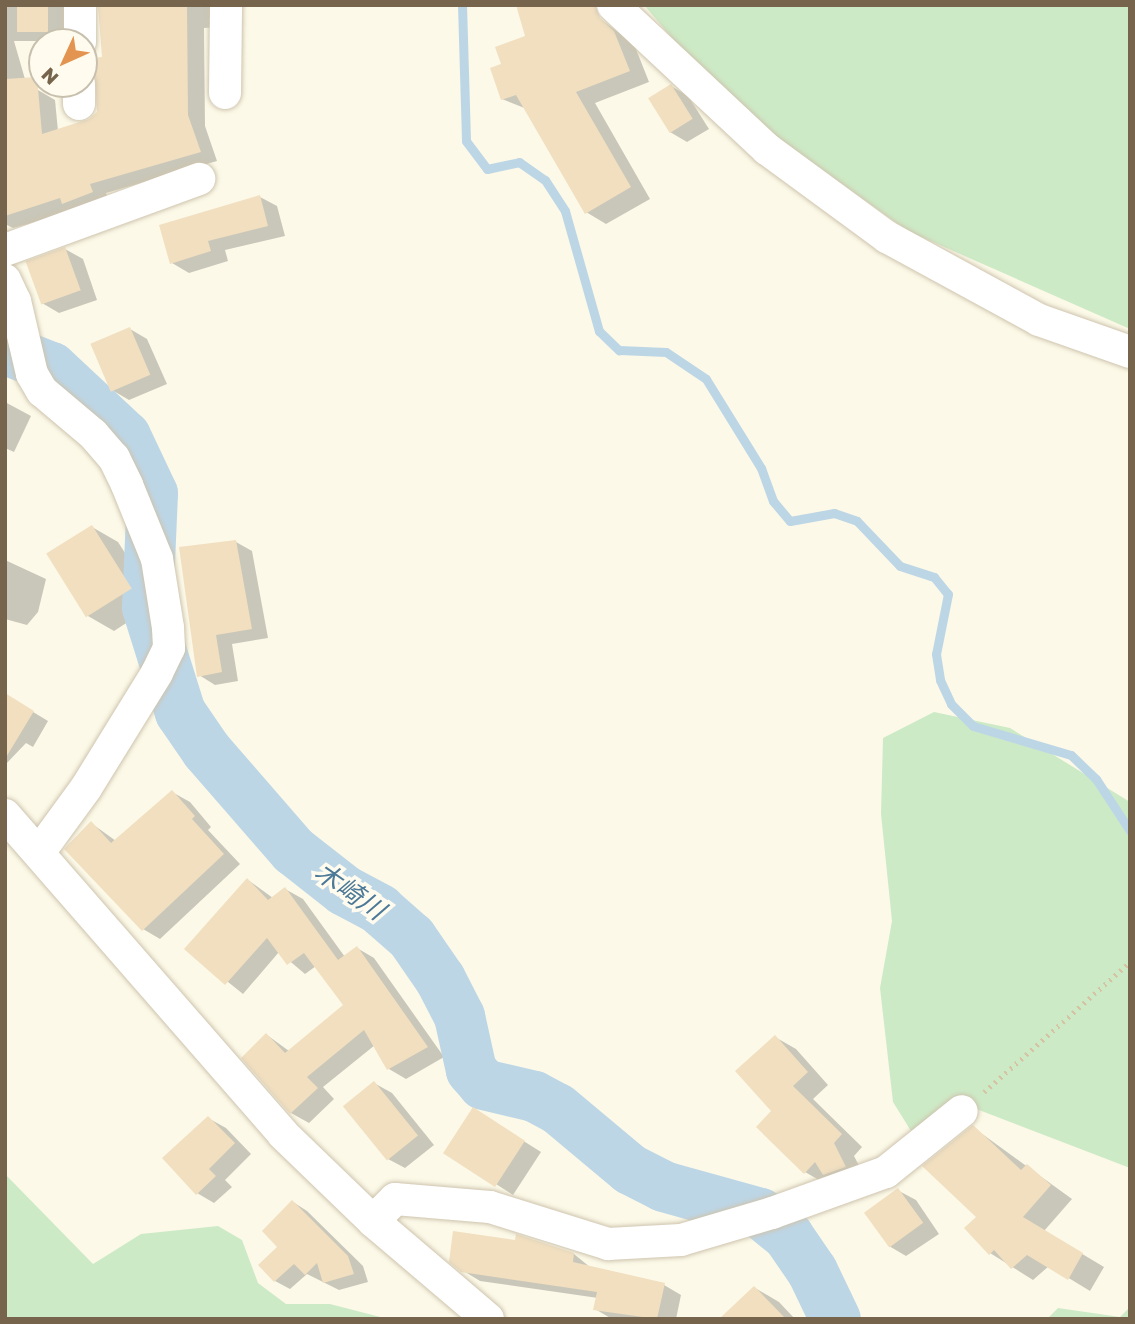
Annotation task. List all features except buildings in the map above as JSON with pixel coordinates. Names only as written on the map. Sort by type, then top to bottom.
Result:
[{"type":"street","points":[[80,5],[80,28]]},
{"type":"street","points":[[226,5],[226,93]]},
{"type":"street","points":[[613,5],[767,149],[887,237],[1039,320],[1130,352]]},
{"type":"street","points":[[5,250],[199,178]]},
{"type":"street","points":[[5,280],[15,301],[27,360],[42,391],[93,433],[114,458],[142,517],[157,559],[163,660],[40,850]]},
{"type":"street","points":[[5,815],[40,850],[283,1134],[373,1221],[488,1319]]},
{"type":"street","points":[[373,1221],[395,1199],[490,1207],[608,1244],[681,1240],[759,1218],[886,1172],[962,1111]]},
{"type":"path","points":[[962,1111],[1130,962]]},
{"type":"green space","points":[[644,5],[1130,5],[1130,329],[908,231],[783,142],[695,65]]},
{"type":"green space","points":[[934,712],[1010,728],[1130,802],[1130,1168],[966,1105],[911,1131],[893,1102],[880,988],[892,921],[881,814],[883,738]]},
{"type":"green space","points":[[5,1174],[93,1264],[141,1234],[218,1226],[242,1240],[258,1283],[286,1304],[330,1304],[388,1319],[5,1319]]},
{"type":"green space","points":[[1130,1307],[1130,1319],[1047,1319],[1058,1308],[1120,1317]]},
{"type":"waterway","points":[[462,5],[466,141],[487,169],[519,162],[545,180],[565,211],[599,331],[619,350],[666,352],[706,379],[761,468],[773,501],[790,521],[834,513],[857,521],[900,566],[934,577],[948,594],[936,654],[940,680],[951,704],[973,726],[1071,755],[1096,779],[1130,831]]},
{"type":"waterway","name":"木崎川","points":[[5,349],[51,367],[125,436],[152,493],[147,607],[180,712],[206,750],[293,850],[344,890],[379,909],[411,937],[440,979],[459,1016],[471,1070],[483,1084],[534,1096],[557,1108],[630,1169],[663,1186],[760,1213],[788,1236],[812,1271],[835,1319]]}]
